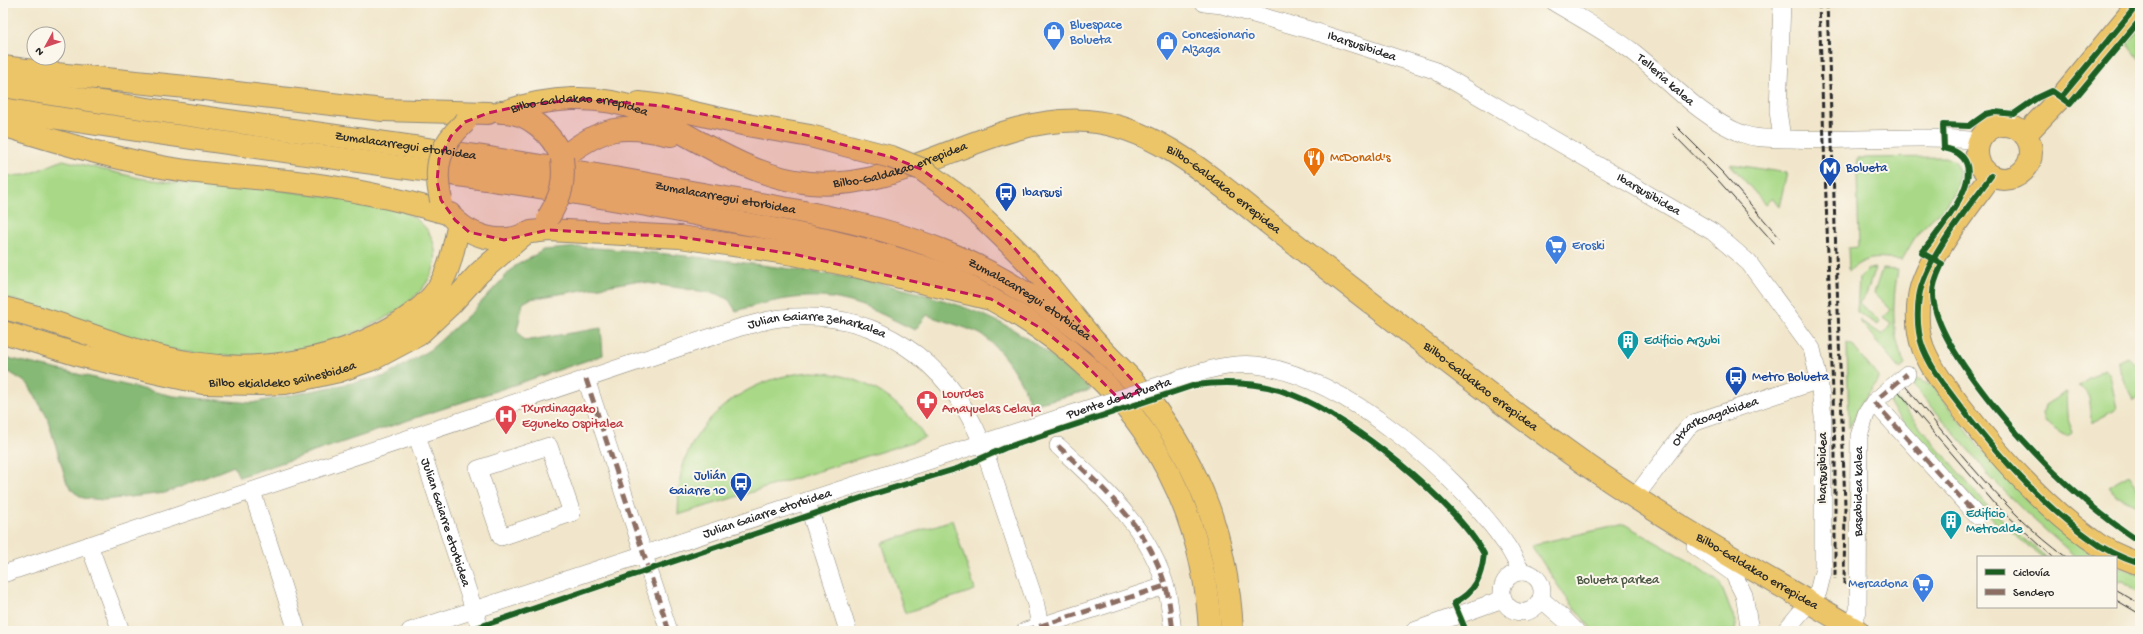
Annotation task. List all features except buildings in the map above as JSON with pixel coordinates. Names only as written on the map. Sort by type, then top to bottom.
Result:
[{"type":"main road","points":[[2025,135],[2062,96],[2139,3]]},
{"type":"main road","points":[[3,67],[383,110],[520,115],[540,126],[552,139],[562,158],[564,175],[560,197],[548,218],[526,234]]},
{"type":"main road","name":"Zumalacarregui etorbidea","points":[[3,86],[256,125],[478,155],[597,174],[828,217],[904,237],[941,249],[1021,290],[1055,311],[1097,344],[1145,395],[1187,457],[1214,521],[1224,559],[1231,604],[1232,631]]},
{"type":"main road","name":"Bilbo-Galdakao errepidea","points":[[496,113],[525,105],[573,99],[601,99],[642,110],[695,140],[762,171],[808,183],[833,183],[885,176],[1004,132],[1034,125],[1086,121],[1113,126],[1132,132],[1163,146],[1207,175],[1474,382],[1635,497],[1677,525],[1780,587],[1803,610],[1830,616],[1854,629]]},
{"type":"main road","points":[[601,99],[663,106],[747,125],[810,136],[891,157],[921,169],[960,197],[1008,241],[1044,279],[1097,344]]},
{"type":"main road","name":"Zumalacarregui etorbidea","points":[[3,109],[245,146],[475,177],[645,204],[810,236],[933,270],[991,299],[1042,329],[1082,360],[1128,409],[1151,441],[1178,488],[1193,528],[1203,563],[1209,606],[1210,631]]},
{"type":"main road","points":[[496,113],[466,122],[451,136],[439,159],[437,182],[450,213],[470,232],[489,239],[504,240],[548,230],[680,237],[748,247],[859,267],[991,299]]},
{"type":"main road","points":[[3,125],[108,156],[168,168],[298,182],[357,191],[410,202],[450,213]]},
{"type":"main road","points":[[2000,125],[2014,127],[2025,135],[2031,150],[2030,158],[2025,169],[2015,177],[2007,179],[1991,176],[1985,171],[1977,157],[1979,141],[1984,133],[1991,128],[2000,125]]},
{"type":"main road","name":"Bilbo-Galdakao errepidea","points":[[562,158],[594,136],[612,129],[642,128],[695,140]]},
{"type":"main road","points":[[1991,176],[1933,259],[1924,278],[1919,296],[1918,313],[1922,346],[1936,373],[1978,428],[2044,500],[2089,538],[2113,553],[2140,564]]},
{"type":"main road","name":"Bilbo ekialdeko saihesbidea","points":[[3,308],[131,349],[193,363],[255,365],[304,359],[329,354],[362,342],[389,329],[422,306],[441,284],[447,270],[450,213]]},
{"type":"main road","name":"Bilbo ekialdeko saihesbidea","points":[[3,332],[82,356],[203,383],[285,383],[339,371],[373,359],[418,335],[451,304],[479,273],[526,234]]},
{"type":"main road","points":[[1231,604],[1246,631]]},
{"type":"street","name":"Ibarsusibidea","points":[[1204,3],[1222,5],[1320,33],[1434,70],[1713,232],[1749,263],[1812,349],[1819,380],[1823,417],[1823,572],[1818,592],[1785,631]]},
{"type":"street","name":"Telleria kalea","points":[[1555,3],[1631,51],[1700,109],[1722,124],[1744,135],[1759,138],[1865,140],[1943,137],[1979,141]]},
{"type":"street","points":[[1782,3],[1778,111],[1782,138]]},
{"type":"street","name":"Julian Gaiarre zeharkalea","points":[[586,379],[741,327],[782,318],[822,317],[853,322],[894,340],[932,366],[956,394],[967,411],[982,444],[1035,601],[1033,628]]},
{"type":"street","name":"Puente de la Puerta","points":[[1059,418],[1211,370],[1255,365],[1294,373],[1346,399],[1390,429],[1446,475],[1506,544],[1522,572]]},
{"type":"street","name":"Basabidea kalea","points":[[1854,629],[1858,611],[1860,436],[1866,414],[1877,399],[1907,374]]},
{"type":"street","points":[[3,574],[586,379],[669,631]]},
{"type":"street","name":"Otxarkoagabidea","points":[[1635,497],[1688,427],[1696,422],[1819,380]]},
{"type":"street","points":[[1877,399],[1977,516]]},
{"type":"street","name":"Julian Gaiarre etorbidea","points":[[410,631],[807,502],[1059,418]]},
{"type":"street","name":"Julian Gaiarre etorbidea","points":[[417,436],[481,631]]},
{"type":"street","points":[[549,446],[572,513],[501,537],[478,469],[549,446]]},
{"type":"street","points":[[1058,446],[1115,500],[1145,539],[1165,586],[1173,631]]},
{"type":"street","points":[[252,491],[297,631]]},
{"type":"street","points":[[807,502],[848,631]]},
{"type":"street","name":"Bilbo-Galdakao errepidea","points":[[1677,525],[1693,545],[1733,573],[1744,595],[1750,631]]},
{"type":"street","points":[[89,545],[121,631]]},
{"type":"street","points":[[1522,572],[1537,578],[1542,588],[1541,600],[1537,607],[1522,613],[1514,611],[1507,606],[1503,599],[1502,592],[1506,581],[1515,573],[1522,572]]},
{"type":"street","points":[[1033,628],[1165,586]]},
{"type":"street","points":[[1414,631],[1503,599]]},
{"type":"street","points":[[1541,600],[1564,618],[1576,631]]},
{"type":"street","points":[[1747,609],[1754,625],[1762,631]]},
{"type":"highlighted area","points":[[584,99],[663,106],[810,136],[891,157],[921,169],[960,197],[1008,241],[1142,391],[1119,399],[1082,361],[1042,329],[991,299],[793,254],[680,237],[548,230],[504,240],[469,232],[455,220],[441,200],[437,182],[439,159],[451,136],[465,122],[488,113],[525,105]]},
{"type":"green space","points":[[2140,28],[2140,60],[2127,43]]},
{"type":"green space","points":[[1946,157],[1955,161],[1959,172],[1955,191],[1943,208],[1917,234],[1902,260],[1868,260],[1862,262],[1849,271],[1848,248],[1859,247],[1858,158]]},
{"type":"green space","points":[[63,160],[139,178],[192,185],[265,188],[391,206],[420,222],[430,234],[435,250],[433,270],[429,279],[416,296],[392,314],[363,329],[334,340],[303,349],[272,354],[241,356],[210,355],[178,351],[147,343],[39,307],[3,297],[3,176],[27,175]]},
{"type":"green space","points":[[1730,164],[1787,173],[1779,207],[1772,198],[1765,204]]},
{"type":"green space","points":[[580,247],[678,255],[776,267],[862,280],[919,293],[947,301],[1001,323],[1025,337],[1048,354],[1091,390],[1031,405],[1018,377],[1006,359],[992,343],[981,334],[927,315],[915,330],[861,306],[839,299],[824,297],[779,300],[736,311],[729,300],[718,294],[635,281],[530,299],[523,303],[517,330],[524,341],[601,328],[603,355],[239,477],[234,466],[165,493],[104,500],[83,498],[74,492],[67,483],[47,417],[28,384],[3,368],[3,357],[173,396],[252,403],[386,376],[431,349],[472,312],[515,266],[544,250]]},
{"type":"green space","points":[[1875,268],[1866,295],[1859,303],[1880,322],[1878,325],[1857,312],[1859,278],[1868,269]]},
{"type":"green space","points":[[1882,269],[1898,270],[1894,318],[1897,342],[1905,365],[1900,369],[1859,320],[1883,335],[1891,324],[1883,318],[1891,310],[1874,293]]},
{"type":"green space","points":[[1847,343],[1852,345],[1878,377],[1878,381],[1862,402],[1849,429]]},
{"type":"green space","points":[[2127,357],[2140,369],[2140,397],[2133,401],[2117,362]]},
{"type":"green space","points":[[2104,369],[2110,374],[2117,409],[2091,423],[2090,402],[2083,389],[2078,386]]},
{"type":"green space","points":[[811,372],[829,373],[846,377],[877,390],[891,399],[915,423],[925,438],[678,515],[681,472],[691,446],[702,428],[716,413],[732,400],[750,389],[770,380]]},
{"type":"green space","points":[[1916,379],[1933,386],[1979,447],[2011,482],[2074,542],[2094,556],[2075,556],[2025,512],[1990,477],[1972,453],[1911,383]]},
{"type":"green space","points":[[2066,392],[2067,415],[2073,433],[2066,436],[2045,422],[2043,413],[2045,405]]},
{"type":"green space","points":[[1894,396],[1988,507],[2045,556],[2041,556],[2000,523],[1998,525],[1951,477],[1910,431],[1900,419],[1889,401]]},
{"type":"green space","points":[[2129,475],[2140,491],[2140,506],[2116,496],[2108,487]]},
{"type":"green space","points":[[952,520],[975,590],[905,613],[882,543]]},
{"type":"green space","name":"Bolueta parkea","points":[[1624,524],[1689,561],[1720,583],[1736,624],[1735,631],[1593,631],[1565,596],[1531,545]]},
{"type":"green space","points":[[2117,567],[2140,575],[2140,594],[2122,580],[2117,583]]},
{"type":"tram line","points":[[1677,127],[1723,173],[1779,237]]},
{"type":"tram line","points":[[1673,134],[1717,179],[1774,243]]},
{"type":"tram line","points":[[1906,387],[1962,455],[2001,499],[2043,539],[2065,556]]},
{"type":"tram line","points":[[1899,392],[1996,505],[2052,556]]},
{"type":"tram line","points":[[2117,591],[2140,604]]},
{"type":"tram line","points":[[2117,601],[2140,614]]},
{"type":"railway","points":[[1819,3],[1835,450],[1835,579]]},
{"type":"railway","points":[[1827,3],[1845,505],[1844,584]]},
{"type":"marked path","points":[[1880,397],[1907,374]]},
{"type":"marked path","points":[[586,379],[669,631]]},
{"type":"marked path","points":[[1874,402],[1977,516]]},
{"type":"marked path","points":[[1058,446],[1108,494],[1137,529],[1149,548],[1159,568],[1167,591],[1173,631]]},
{"type":"marked path","points":[[1025,631],[1165,586]]},
{"type":"cycle path","points":[[2062,96],[2139,3]]},
{"type":"cycle path","points":[[2140,20],[2070,104],[2052,91],[2037,98],[2014,114],[1995,112],[1986,114],[1969,126],[1943,125],[1944,148],[1960,155],[1967,166],[1967,181],[1961,197],[1922,253],[1942,264],[1933,289],[1937,315],[1949,341],[1966,369],[2011,426],[2055,474],[2097,511],[2140,542]]},
{"type":"cycle path","points":[[1991,176],[1949,234],[1929,267],[1919,297],[1919,329],[1923,348],[1935,371],[1960,406],[2004,460],[2036,494],[2095,542],[2113,553],[2140,564]]},
{"type":"cycle path","points":[[467,631],[870,495],[959,468],[1005,448],[1195,385],[1220,383],[1269,387],[1293,395],[1316,406],[1371,441],[1426,486],[1450,510],[1470,533],[1484,554],[1481,570],[1476,583],[1468,594],[1454,603],[1466,631]]},
{"type":"place","name":"Bluespace Bolueta","points":[[1054,52]]},
{"type":"place","name":"Concesionario Alzaga","points":[[1167,62]]},
{"type":"place","name":"McDonald's","points":[[1314,178]]},
{"type":"place","name":"Bolueta","points":[[1830,188]]},
{"type":"place","name":"Ibarsusi","points":[[1006,212]]},
{"type":"place","name":"Eroski","points":[[1556,266]]},
{"type":"place","name":"Edificio Arzubi","points":[[1628,360]]},
{"type":"place","name":"Metro Bolueta","points":[[1736,396]]},
{"type":"place","name":"Lourdes Amayuelas Celaya","points":[[927,420]]},
{"type":"place","name":"Txurdinagako Eguneko Ospitalea","points":[[506,436]]},
{"type":"place","name":"Julián Gaiarre 10","points":[[741,502]]},
{"type":"place","name":"Edificio Metroalde","points":[[1951,540]]},
{"type":"place","name":"Mercadona","points":[[1923,604]]}]
